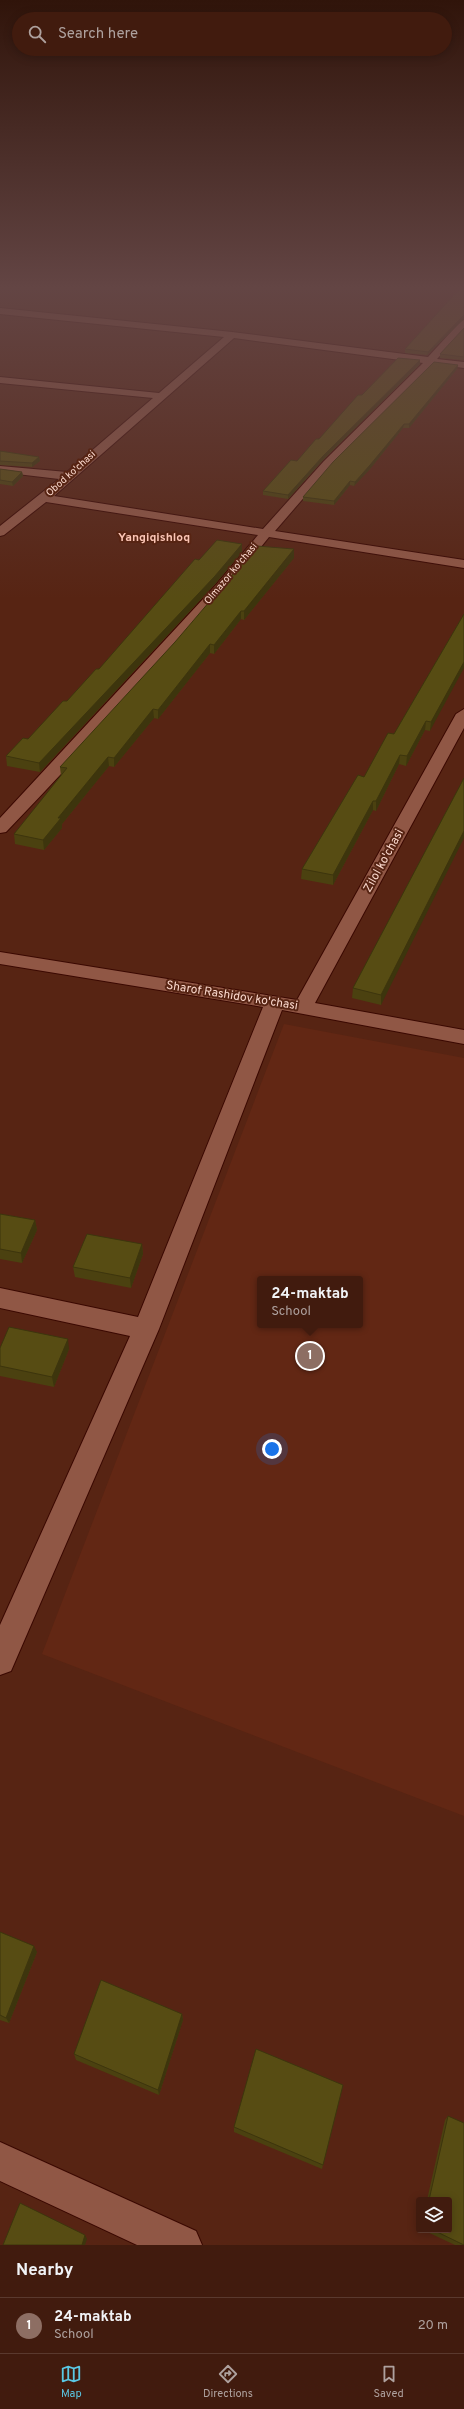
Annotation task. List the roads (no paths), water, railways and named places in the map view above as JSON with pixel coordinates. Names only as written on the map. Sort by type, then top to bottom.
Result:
[{"type":"street","points":[[98,390],[161,396]]},
{"type":"street","name":"Obod ko'chasi","points":[[0,532],[44,498],[66,476],[168,390]]},
{"type":"street","name":"Olmazor ko'chasi","points":[[0,828],[42,785],[221,588],[266,532],[328,462],[401,390]]},
{"type":"street","points":[[0,469],[66,476]]},
{"type":"street","points":[[44,498],[464,564]]},
{"type":"street","name":"Zilol ko'chasi","points":[[303,1007],[464,714]]},
{"type":"street","name":"Sharof Rashidov ko'chasi","points":[[0,958],[303,1007],[464,1037]]},
{"type":"street","points":[[0,1660],[146,1329],[275,1003]]},
{"type":"street","points":[[0,1298],[146,1329]]},
{"type":"street","points":[[0,2161],[182,2245]]},
{"type":"place","name":"24-maktab","points":[[310,1356]]},
{"type":"district","name":"Yangiqishloq","points":[[154,538]]}]
